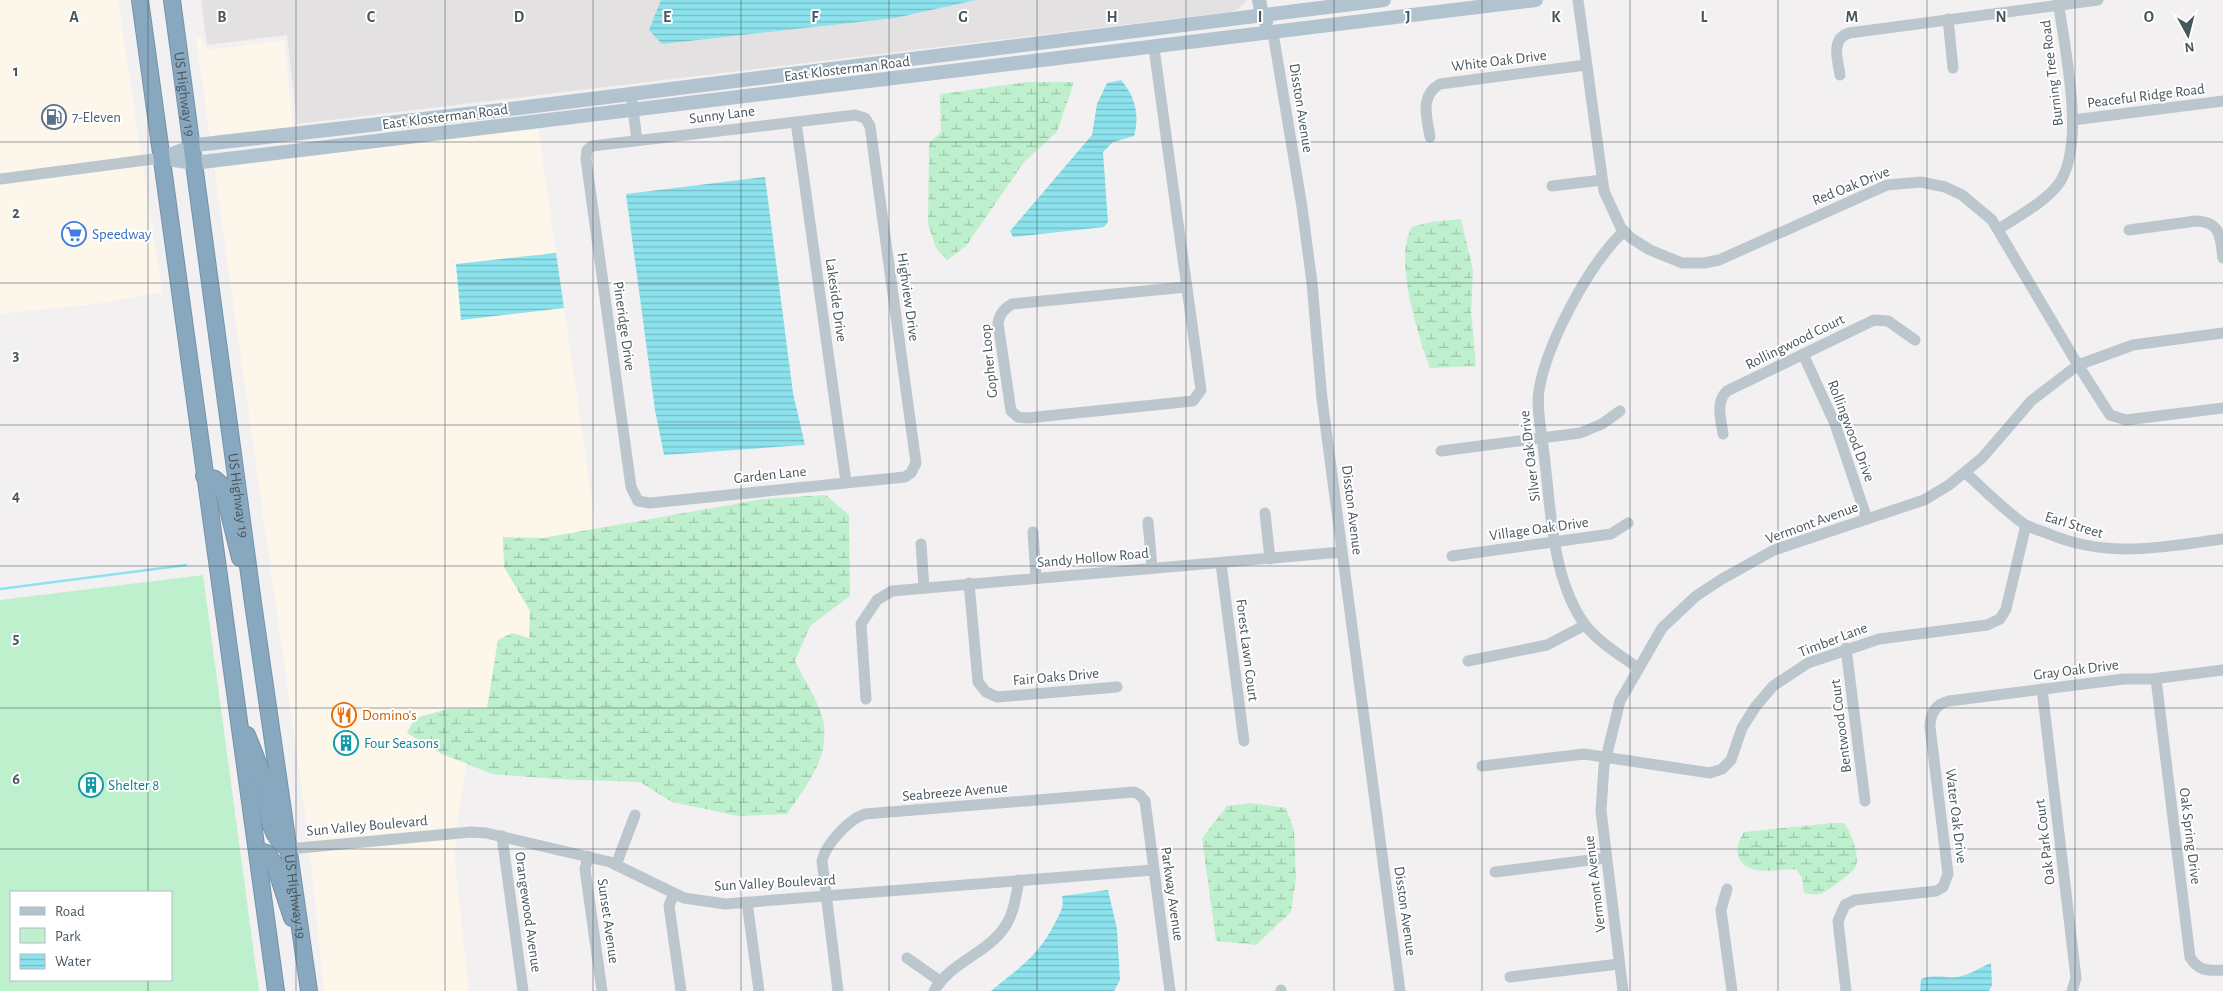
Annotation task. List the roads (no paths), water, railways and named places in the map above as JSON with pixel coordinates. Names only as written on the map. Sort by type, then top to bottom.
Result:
[{"type":"highway","points":[[140,0],[276,991]]},
{"type":"highway","name":"US Highway 19","points":[[172,0],[253,603],[309,991]]},
{"type":"highway","points":[[204,476],[215,479],[222,485],[226,494],[233,536],[253,603]]},
{"type":"highway","points":[[236,707],[261,774],[272,829],[282,844],[289,848]]},
{"type":"highway","points":[[257,850],[267,854],[278,870],[284,896],[303,948]]},
{"type":"main road","points":[[1259,0],[1262,16],[1273,33]]},
{"type":"main road","name":"East Klosterman Road","points":[[161,158],[192,145],[631,94],[1262,16],[1277,6],[1384,0]]},
{"type":"main road","name":"East Klosterman Road","points":[[161,158],[194,163],[1154,48],[1536,0]]},
{"type":"main road","points":[[1273,33],[1277,6]]},
{"type":"street","name":"Red Oak Drive","points":[[1578,0],[1602,180],[1608,204],[1624,231],[1650,250],[1666,258],[1688,263],[1708,263],[1719,260],[1887,185],[1914,182],[1934,184],[1956,192],[1979,208],[1999,229],[2078,365],[2108,412],[2122,420],[2223,408]]},
{"type":"street","points":[[1840,75],[1837,44],[1841,36],[1848,33],[2059,3],[2098,0]]},
{"type":"street","name":"Burning Tree Road","points":[[1999,229],[2046,197],[2058,184],[2066,171],[2071,154],[2073,120],[2059,3]]},
{"type":"street","points":[[1948,19],[1953,68]]},
{"type":"street","name":"Disston Avenue","points":[[1273,33],[1302,206],[1312,283],[1322,399],[1400,991]]},
{"type":"street","name":"Gopher Loop","points":[[1154,48],[1201,390],[1194,401],[1027,418],[1018,417],[1011,411],[998,323],[999,315],[1004,309],[1012,304],[1186,287]]},
{"type":"street","name":"White Oak Drive","points":[[1430,137],[1425,102],[1431,90],[1440,84],[1586,65]]},
{"type":"street","points":[[631,94],[637,140]]},
{"type":"street","name":"Peaceful Ridge Road","points":[[2073,120],[2223,101]]},
{"type":"street","name":"Sunny Lane","points":[[586,157],[587,150],[592,146],[637,140],[855,115],[868,121]]},
{"type":"street","name":"Highview Drive","points":[[868,121],[916,463],[913,471],[908,475]]},
{"type":"street","name":"Lakeside Drive","points":[[796,122],[846,482]]},
{"type":"street","name":"Pineridge Drive","points":[[586,157],[631,487],[636,499]]},
{"type":"street","name":"East Klosterman Road","points":[[0,179],[161,158]]},
{"type":"street","points":[[1552,186],[1602,180]]},
{"type":"street","points":[[2129,230],[2196,221],[2205,222],[2218,230],[2223,258]]},
{"type":"street","name":"Silver Oak Drive","points":[[1624,231],[1589,274],[1549,357],[1538,399],[1555,542],[1566,587],[1585,625],[1638,668]]},
{"type":"street","name":"Rollingwood Court","points":[[1723,434],[1720,410],[1722,396],[1803,354],[1874,320],[1888,321],[1916,340]]},
{"type":"street","name":"Vermont Avenue","points":[[1623,991],[1601,804],[1606,756],[1620,701],[1662,628],[1696,596],[1774,550],[1929,498],[1966,473],[2031,401],[2078,365],[2133,346],[2223,333]]},
{"type":"street","name":"Rollingwood Drive","points":[[1803,354],[1835,424],[1868,519]]},
{"type":"street","points":[[1441,450],[1588,431],[1620,411]]},
{"type":"street","name":"Earl Street","points":[[1966,473],[2007,511],[2026,525],[2065,541],[2107,550],[2134,550],[2223,539]]},
{"type":"street","name":"Garden Lane","points":[[636,499],[650,503],[908,475]]},
{"type":"street","points":[[1265,513],[1270,559]]},
{"type":"street","points":[[1148,522],[1152,568]]},
{"type":"street","name":"Village Oak Drive","points":[[1452,556],[1611,534],[1628,524]]},
{"type":"street","name":"Timber Lane","points":[[1482,766],[1572,754],[1606,756],[1703,774],[1722,769],[1731,760],[1740,732],[1749,716],[1773,686],[1808,663],[1846,648],[1879,639],[1987,625],[1997,621],[2006,608],[2026,525]]},
{"type":"street","points":[[1033,532],[1036,578]]},
{"type":"street","points":[[921,544],[924,588]]},
{"type":"street","name":"Sandy Hollow Road","points":[[866,699],[862,624],[871,608],[886,594],[970,583],[1221,564],[1342,552]]},
{"type":"street","name":"Forest Lawn Court","points":[[1221,564],[1244,741]]},
{"type":"street","name":"Fair Oaks Drive","points":[[970,583],[978,682],[986,692],[997,697],[1117,687]]},
{"type":"street","points":[[1468,661],[1547,645],[1585,625]]},
{"type":"street","name":"Bentwood Court","points":[[1846,648],[1865,801]]},
{"type":"street","name":"Gray Oak Drive","points":[[1935,709],[1949,701],[2124,679],[2156,679],[2223,670]]},
{"type":"street","name":"Oak Spring Drive","points":[[2156,679],[2190,957],[2195,965],[2206,971],[2223,970]]},
{"type":"street","name":"Oak Park Court","points":[[2042,689],[2076,978],[2072,991]]},
{"type":"street","name":"Water Oak Drive","points":[[1846,991],[1838,921],[1845,905],[1854,900],[1936,891],[1947,881],[1948,874],[1930,727],[1930,718],[1935,709]]},
{"type":"street","name":"Seabreeze Avenue","points":[[838,991],[822,861],[825,852],[852,819],[865,814],[1134,792],[1140,795],[1144,801]]},
{"type":"street","name":"Parkway Avenue","points":[[1144,801],[1170,991]]},
{"type":"street","points":[[616,864],[635,815]]},
{"type":"street","name":"Sun Valley Boulevard","points":[[289,848],[471,832],[502,836],[616,864],[674,893],[708,902],[747,902],[1153,870]]},
{"type":"street","name":"Orangewood Avenue","points":[[502,836],[523,991]]},
{"type":"street","name":"Sunset Avenue","points":[[588,856],[585,869],[602,991]]},
{"type":"street","points":[[1496,872],[1606,858]]},
{"type":"street","points":[[907,958],[937,986],[954,968],[997,937],[1011,916],[1019,880]]},
{"type":"street","points":[[1727,889],[1721,910],[1732,991]]},
{"type":"street","points":[[674,893],[669,906],[681,991]]},
{"type":"street","points":[[747,902],[759,991]]},
{"type":"street","points":[[1510,977],[1619,964]]},
{"type":"water","points":[[661,0],[976,0],[895,18],[662,44],[649,30]]},
{"type":"water","points":[[1121,80],[1133,99],[1136,113],[1136,128],[1134,136],[1113,142],[1103,152],[1108,222],[1104,227],[1013,237],[1010,231],[1092,135],[1097,104],[1107,83]]},
{"type":"water","points":[[765,177],[793,393],[805,445],[664,455],[655,410],[626,194]]},
{"type":"water","points":[[556,253],[564,308],[461,320],[456,264]]},
{"type":"water","points":[[1108,890],[1117,929],[1120,980],[1114,991],[991,991],[1028,960],[1042,944],[1061,912],[1062,896]]},
{"type":"water","points":[[1991,963],[1992,985],[1989,991],[1920,991],[1921,979],[1939,976],[1962,976]]},
{"type":"waterway","points":[[0,589],[186,565]]},
{"type":"place","name":"7-Eleven","points":[[54,117]]},
{"type":"place","name":"Speedway","points":[[74,234]]},
{"type":"place","name":"Domino's","points":[[344,715]]},
{"type":"place","name":"Four Seasons","points":[[346,743]]},
{"type":"place","name":"Shelter 8","points":[[91,785]]}]
